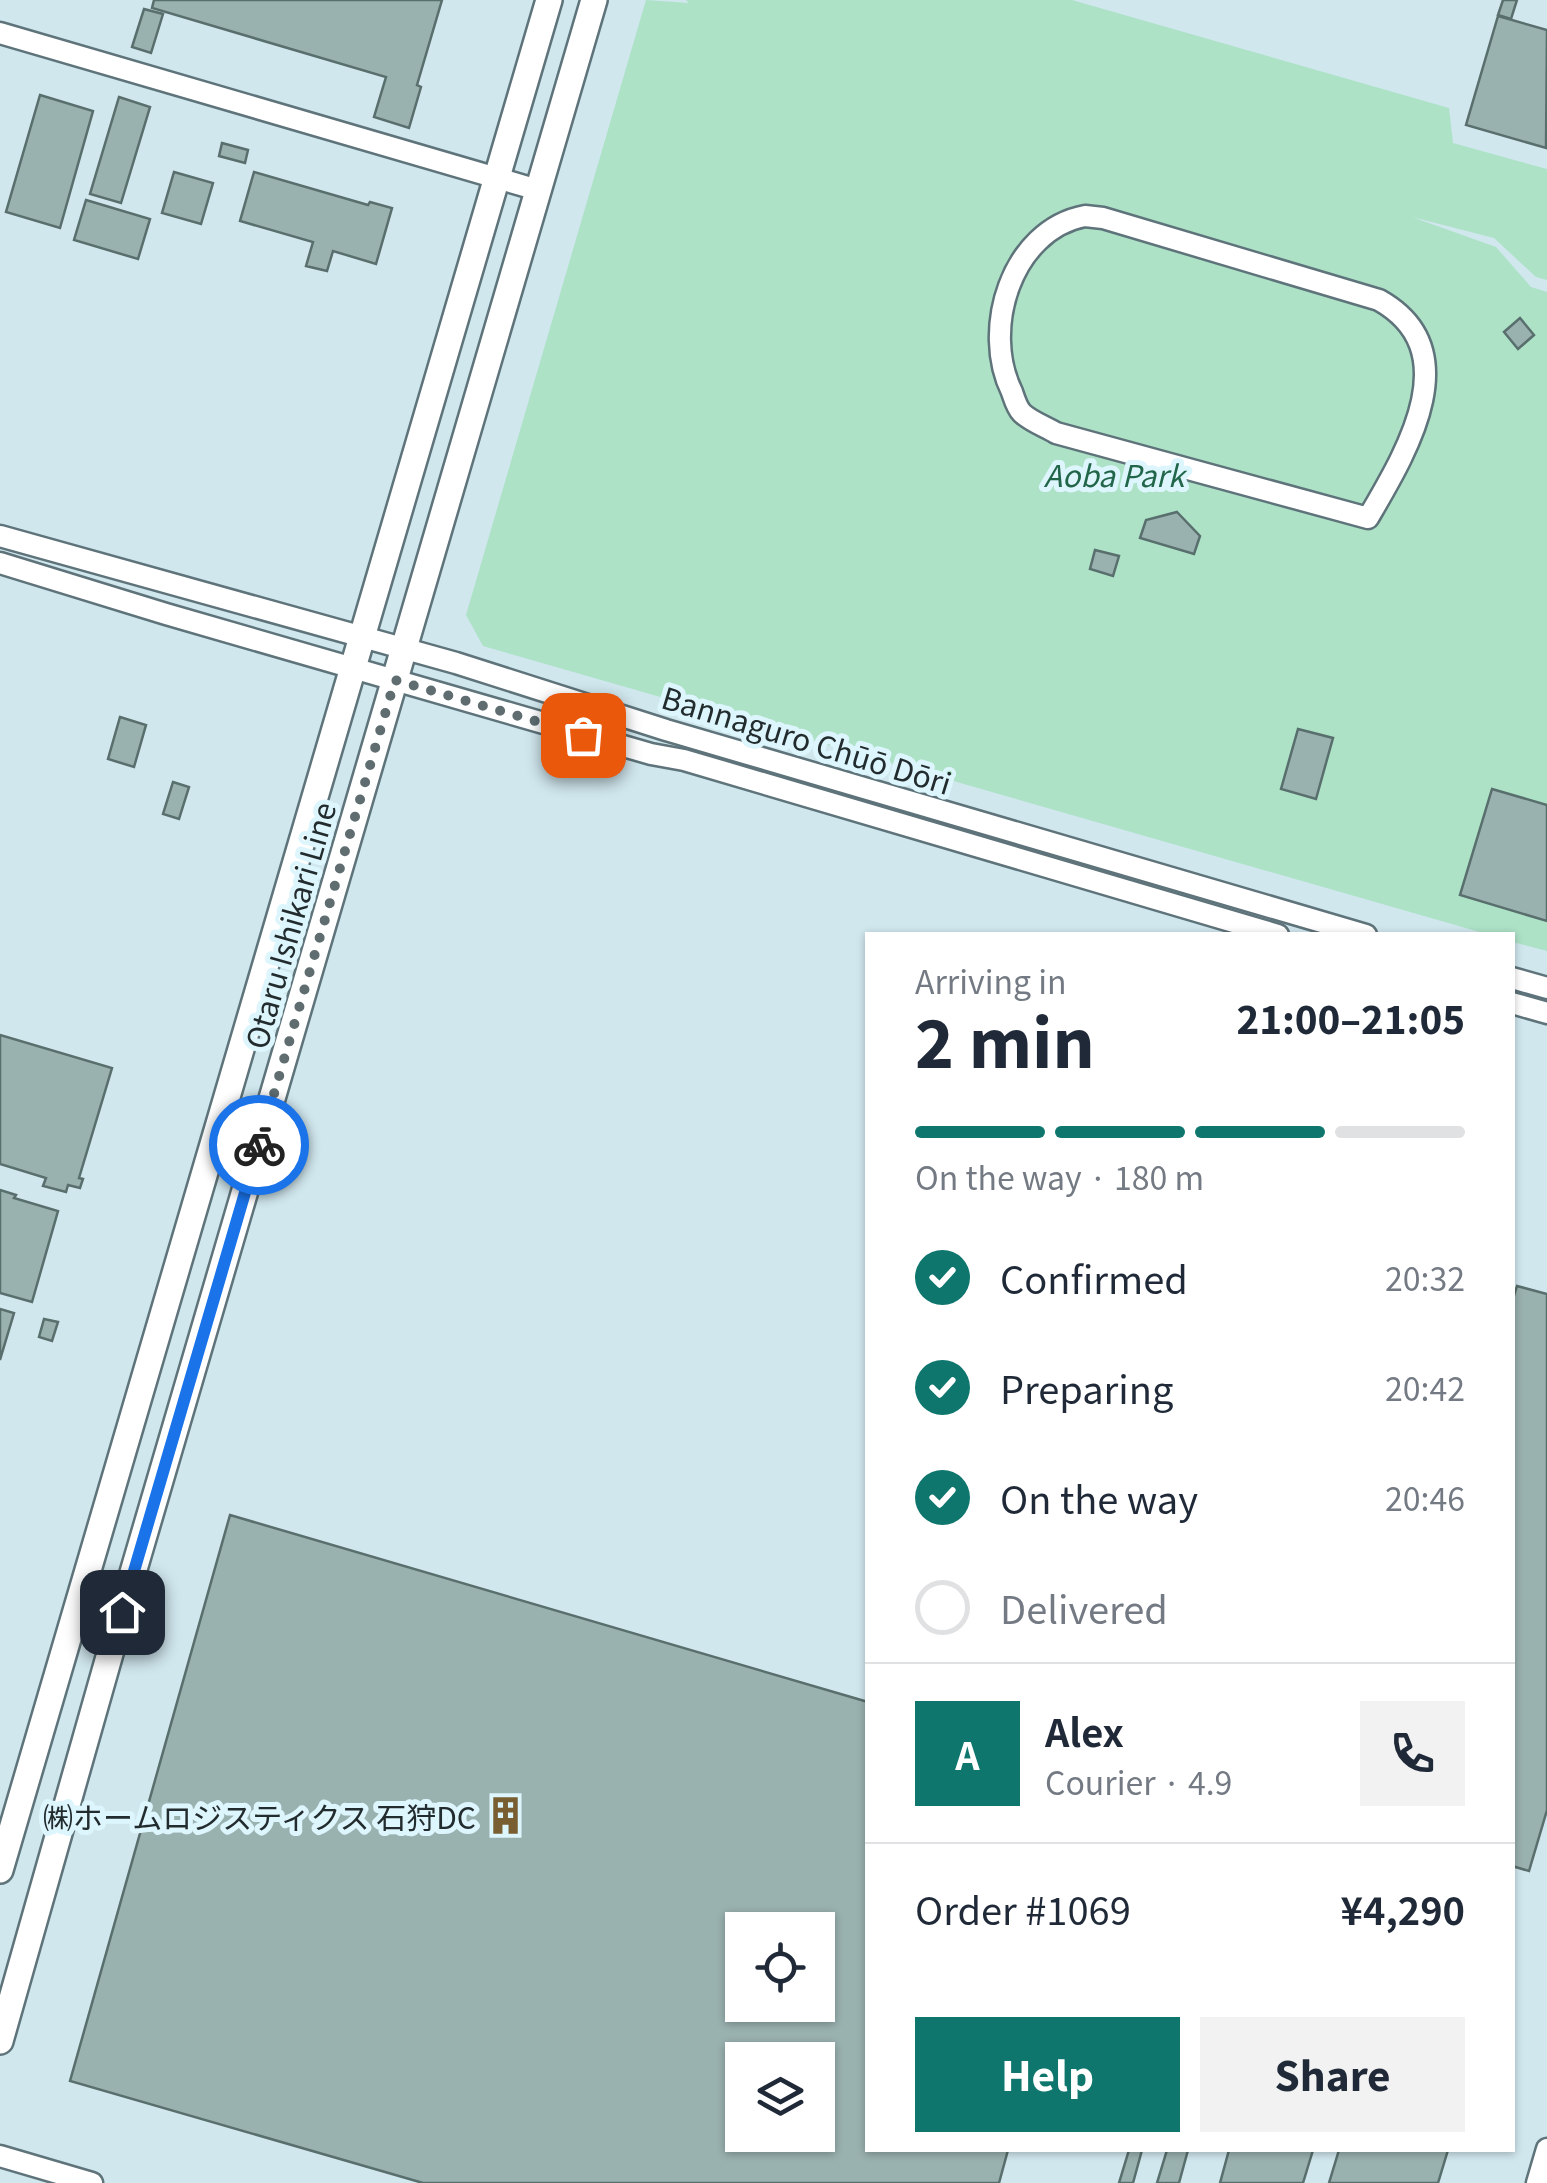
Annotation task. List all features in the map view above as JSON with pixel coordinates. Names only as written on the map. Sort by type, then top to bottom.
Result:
[{"type":"main road","name":"Otaru Ishikari Line","points":[[0,1870],[549,0]]},
{"type":"main road","name":"Otaru Ishikari Line","points":[[0,2041],[143,1538],[594,0]]},
{"type":"street","points":[[0,33],[538,190]]},
{"type":"street","points":[[1103,218],[1380,300],[1402,316],[1418,342],[1424,365],[1425,386],[1418,426],[1368,518],[1319,506],[1056,433],[1021,413],[1002,367],[1000,324],[1011,280],[1034,246],[1066,220],[1103,218]]},
{"type":"street","name":"Bannaguro Chūō Dōri","points":[[0,536],[363,636],[554,692],[666,730],[1356,932]]},
{"type":"street","name":"Bannaguro Chūō Dōri","points":[[0,562],[1268,932]]},
{"type":"street","points":[[1515,979],[1547,988]]},
{"type":"street","points":[[1515,1004],[1547,1013]]},
{"type":"street","points":[[1537,2183],[1547,2149]]},
{"type":"street","points":[[0,2156],[92,2183]]},
{"type":"green space","name":"Aoba Park","points":[[646,0],[1072,0],[1449,108],[1453,143],[1547,169],[1547,280],[1536,277],[1494,238],[1412,217],[1496,247],[1531,287],[1547,292],[1547,951],[1515,943],[1515,932],[1480,932],[483,646],[466,615]]},
{"type":"building","points":[[154,0],[442,0],[409,128],[374,117],[386,77],[152,8]]},
{"type":"building","points":[[1503,0],[1517,0],[1511,19],[1498,15]]},
{"type":"building","points":[[144,9],[163,14],[151,53],[132,47]]},
{"type":"building","points":[[1498,16],[1547,30],[1546,148],[1466,125]]},
{"type":"building","points":[[40,95],[93,111],[60,228],[6,212]]},
{"type":"building","points":[[119,97],[150,107],[121,203],[90,194]]},
{"type":"building","points":[[222,143],[248,150],[245,163],[219,156]]},
{"type":"building","points":[[174,172],[213,183],[201,224],[162,213]]},
{"type":"building","points":[[254,172],[368,205],[370,202],[392,208],[376,264],[333,251],[327,271],[306,266],[313,242],[240,221]]},
{"type":"building","points":[[86,200],[150,219],[138,259],[74,240]]},
{"type":"building","points":[[1520,318],[1534,335],[1518,349],[1504,332]]},
{"type":"building","points":[[1177,512],[1200,536],[1194,554],[1140,538],[1146,520]]},
{"type":"building","points":[[1095,550],[1119,556],[1113,576],[1090,569]]},
{"type":"building","points":[[120,717],[146,725],[134,767],[108,759]]},
{"type":"building","points":[[1298,729],[1333,738],[1316,799],[1281,789]]},
{"type":"building","points":[[173,782],[189,787],[179,819],[163,814]]},
{"type":"building","points":[[1492,789],[1547,805],[1547,921],[1460,895]]},
{"type":"building","points":[[0,1035],[112,1068],[79,1178],[83,1179],[80,1188],[68,1185],[66,1192],[43,1186],[46,1178],[0,1164]]},
{"type":"building","points":[[0,1190],[58,1211],[32,1302],[0,1293]]},
{"type":"building","points":[[1517,1286],[1547,1294],[1547,1810],[1529,1871],[1515,1867]]},
{"type":"building","points":[[0,1309],[14,1313],[0,1360]]},
{"type":"building","points":[[44,1319],[58,1322],[52,1341],[39,1337]]},
{"type":"building","name":"㈱ホームロジスティクス 石狩DC","points":[[230,1515],[865,1701],[865,2152],[1007,2152],[999,2183],[423,2183],[70,2081]]},
{"type":"building","points":[[1128,2152],[1141,2152],[1133,2183],[1119,2183]]},
{"type":"building","points":[[1166,2152],[1187,2152],[1179,2183],[1157,2183]]},
{"type":"building","points":[[1228,2152],[1312,2152],[1303,2183],[1220,2183]]},
{"type":"building","points":[[1338,2152],[1447,2152],[1438,2183],[1329,2183]]},
{"type":"way so far","points":[[259,1145],[395,680],[583,735]]},
{"type":"place","name":"㈱ホームロジスティクス 石狩DC","points":[[506,1816]]},
{"type":"route","points":[[122,1612],[259,1145]]}]
